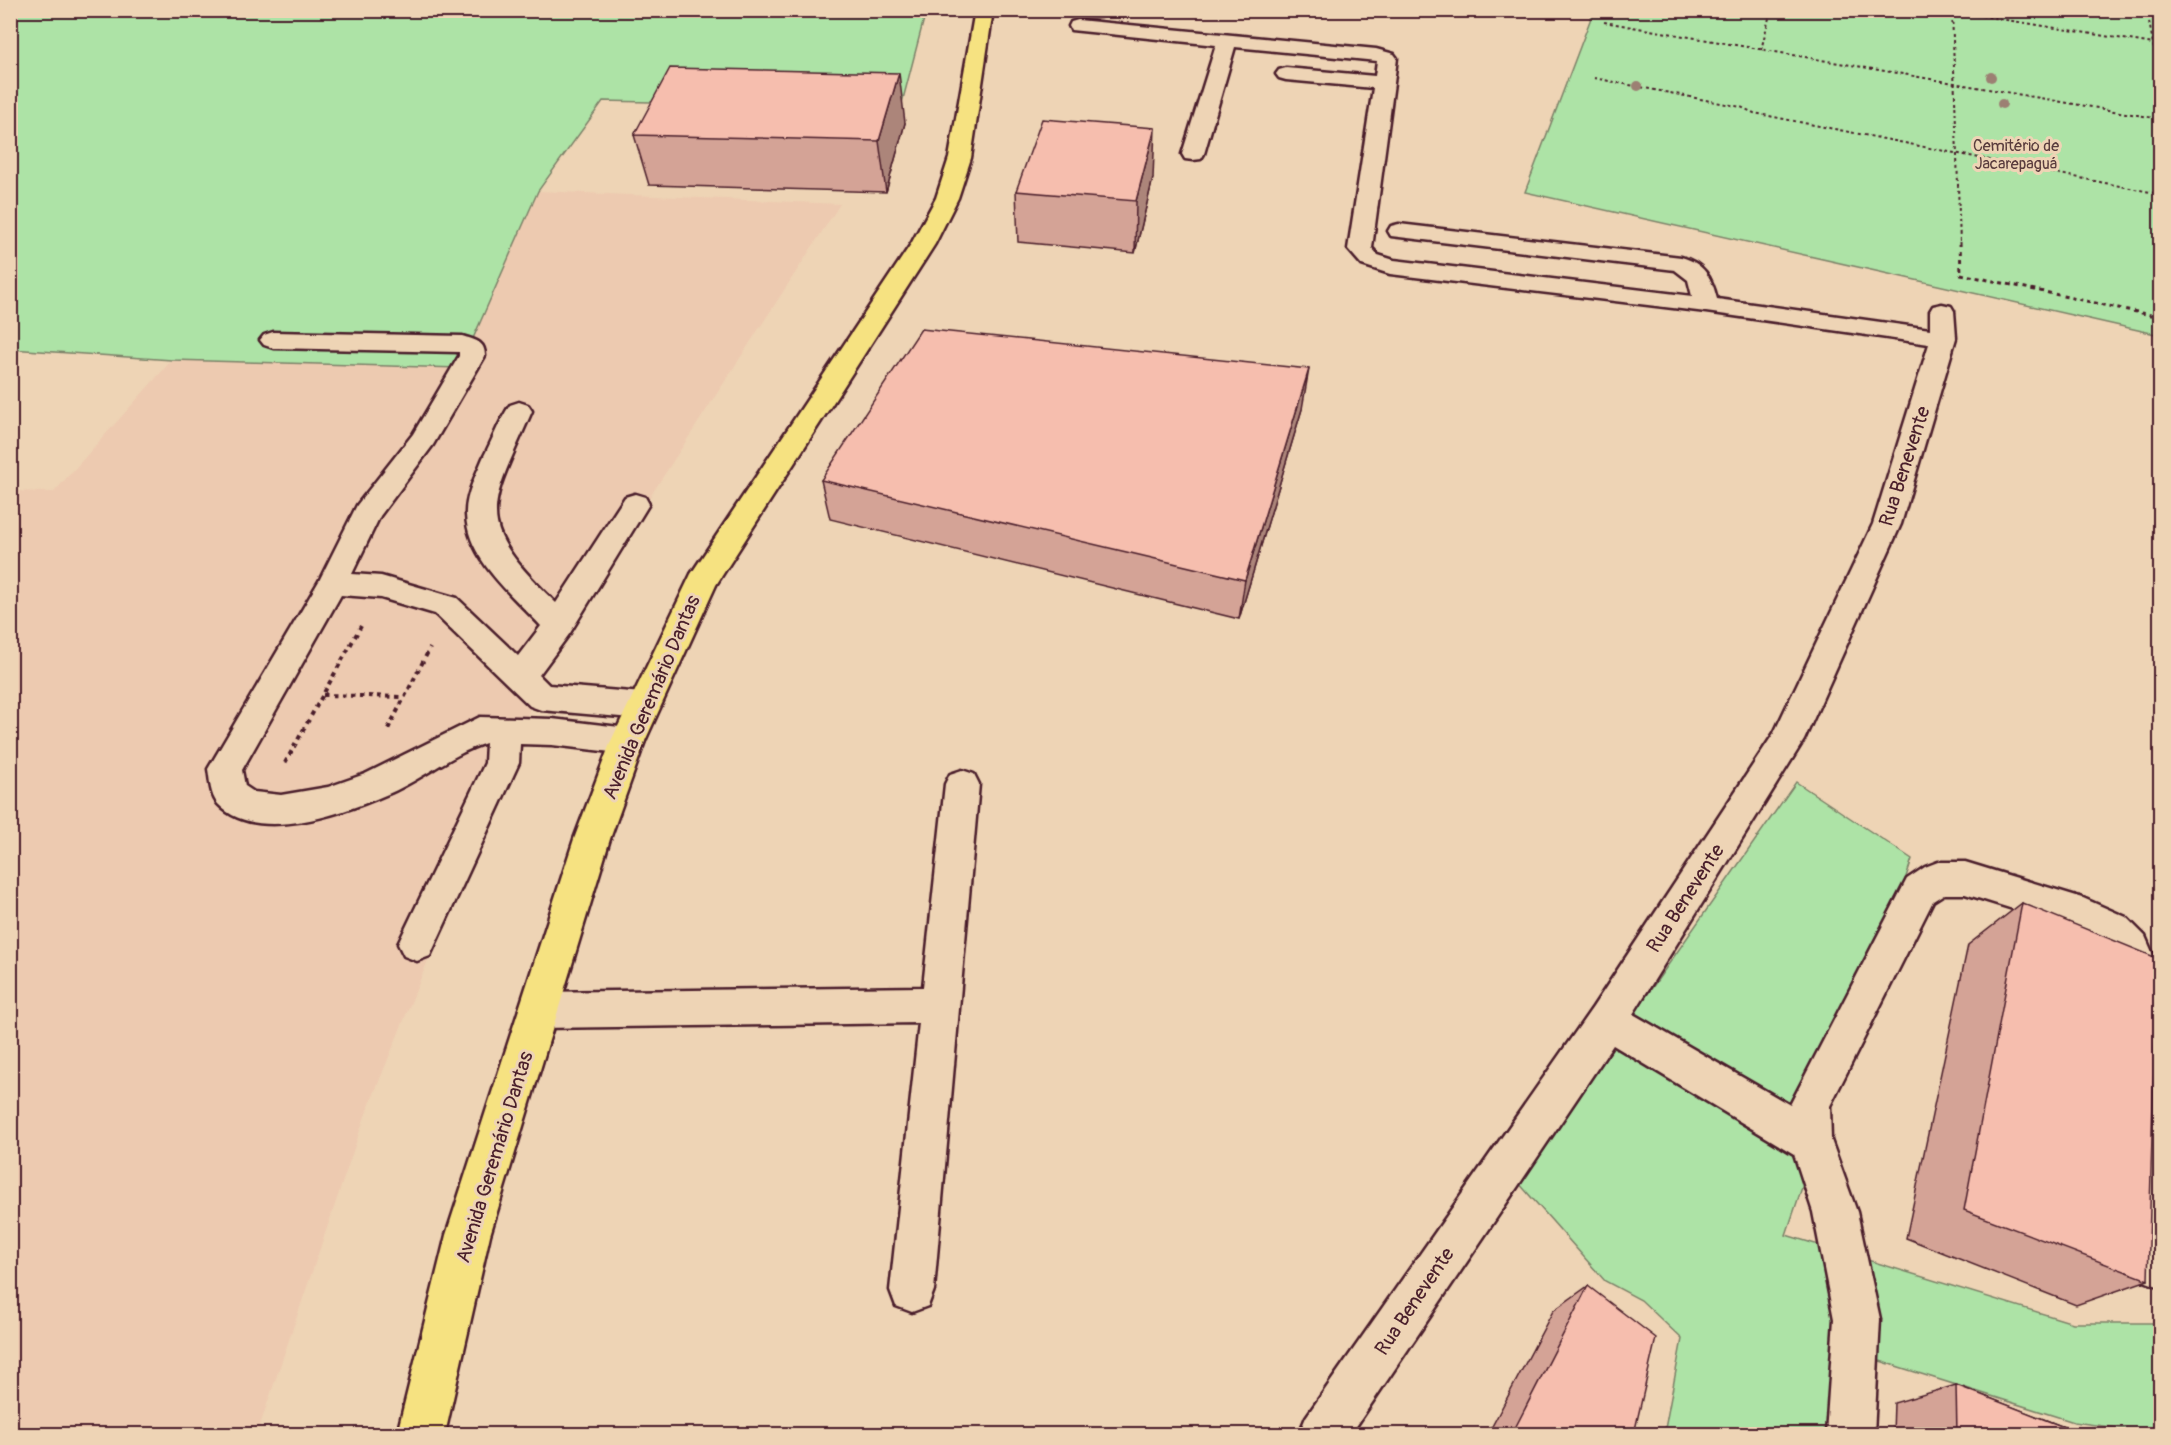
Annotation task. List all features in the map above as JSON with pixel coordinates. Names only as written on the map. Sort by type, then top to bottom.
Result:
[{"type":"main road","name":"Avenida Geremário Dantas","points":[[421,1434],[468,1235],[592,839],[628,741],[702,582],[923,244],[947,198],[960,158],[984,10]]},
{"type":"street","points":[[1078,26],[1376,54],[1387,58],[1360,249],[1370,260],[1390,267],[1706,305],[1701,278],[1694,270],[1681,264],[1399,231]]},
{"type":"street","points":[[1193,154],[1227,41]]},
{"type":"street","points":[[1286,74],[1384,83]]},
{"type":"street","name":"Rua Benevente","points":[[1323,1434],[1607,1020],[1787,740],[1887,524],[1943,325],[1706,305]]},
{"type":"street","points":[[273,340],[462,344],[472,348],[472,356],[423,439],[367,512],[333,583],[225,769],[229,794],[246,807],[281,810],[328,801],[377,784],[480,730],[512,730],[628,741]]},
{"type":"street","points":[[519,411],[487,486],[480,514],[491,552],[559,625]]},
{"type":"street","points":[[417,944],[502,763],[504,748],[531,686],[540,653],[635,504]]},
{"type":"street","points":[[333,583],[381,587],[446,606],[531,686],[643,706]]},
{"type":"street","points":[[912,1290],[962,784]]},
{"type":"street","points":[[1850,1434],[1857,1319],[1835,1212],[1810,1140],[1810,1104],[1920,890],[1938,878],[1965,879],[2083,914],[2112,929],[2132,948],[2139,966],[2143,1023]]},
{"type":"street","points":[[538,1010],[940,1005]]},
{"type":"street","points":[[1607,1020],[1810,1140]]},
{"type":"street","points":[[2146,1070],[2160,1266]]},
{"type":"path","points":[[1761,50],[1771,10]]},
{"type":"path","points":[[1923,10],[1952,15]]},
{"type":"path","points":[[2147,10],[2160,82]]},
{"type":"path","points":[[2160,45],[1952,11],[1960,274],[2160,317]]},
{"type":"path","points":[[1604,22],[2160,119]]},
{"type":"path","points":[[1594,78],[1741,107],[1754,113],[2160,194]]},
{"type":"path","points":[[284,764],[366,617]]},
{"type":"path","points":[[385,735],[431,646]]},
{"type":"path","points":[[323,695],[404,697]]},
{"type":"shaded area","points":[[538,191],[840,204],[559,637],[365,1116],[257,1434],[11,1434],[11,491],[54,492],[172,360],[460,368]]},
{"type":"green space","points":[[18,10],[926,11],[901,107],[603,101],[538,191],[460,368],[172,360],[11,349],[10,15]]},
{"type":"green space","name":"Cemitério de Jacarepaguá","points":[[1594,10],[2160,11],[2160,335],[1525,192]]},
{"type":"green space","points":[[1796,782],[1912,859],[1786,1235],[2073,1323],[2160,1323],[2160,1434],[2074,1422],[1845,1350],[1837,1434],[1664,1434],[1682,1339],[1641,1300],[1605,1281],[1517,1181]]},
{"type":"building","points":[[670,68],[899,73],[879,141],[634,135]]},
{"type":"building","points":[[1042,119],[1155,128],[1136,201],[1016,191]]},
{"type":"building","points":[[921,329],[1309,369],[1245,580],[821,480]]},
{"type":"building","points":[[2022,903],[2157,958],[2148,1280],[1964,1210]]},
{"type":"building","points":[[1588,1286],[1656,1338],[1634,1434],[1512,1434]]},
{"type":"building","points":[[1956,1385],[2082,1434],[1957,1434]]}]
